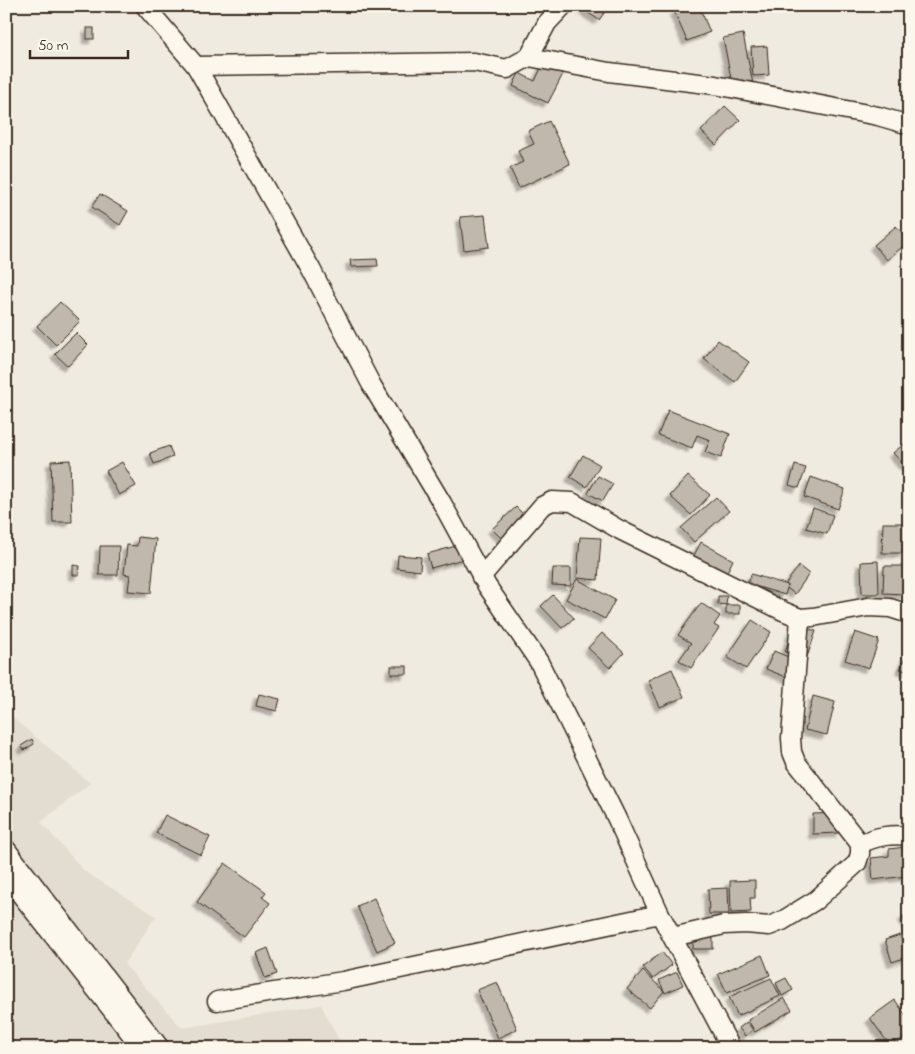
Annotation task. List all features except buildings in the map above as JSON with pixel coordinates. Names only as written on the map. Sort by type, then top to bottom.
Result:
[{"type":"street","points":[[145,6],[196,66],[311,269],[371,384],[442,503],[481,577],[539,662],[617,819],[660,914],[731,1048]]},
{"type":"street","points":[[196,66],[474,62],[507,69],[529,57],[548,23],[563,6]]},
{"type":"street","points":[[529,57],[609,72],[715,85],[878,116],[909,125]]},
{"type":"street","points":[[481,577],[542,506],[552,501],[572,502],[620,530],[800,618],[868,607],[890,608],[909,614]]},
{"type":"street","points":[[673,937],[724,925],[769,926],[782,921],[816,900],[857,863],[860,854],[860,844],[796,762],[792,752],[791,738],[800,618]]},
{"type":"street","points":[[860,844],[874,837],[909,836]]},
{"type":"street","points":[[6,849],[160,1048]]},
{"type":"street","points":[[6,876],[142,1048]]},
{"type":"street","points":[[217,1001],[343,981],[660,914]]},
{"type":"shaded area","points":[[6,712],[90,783],[41,822],[84,871],[156,916],[124,964],[182,1028],[321,1005],[343,1048],[6,1048]]}]
